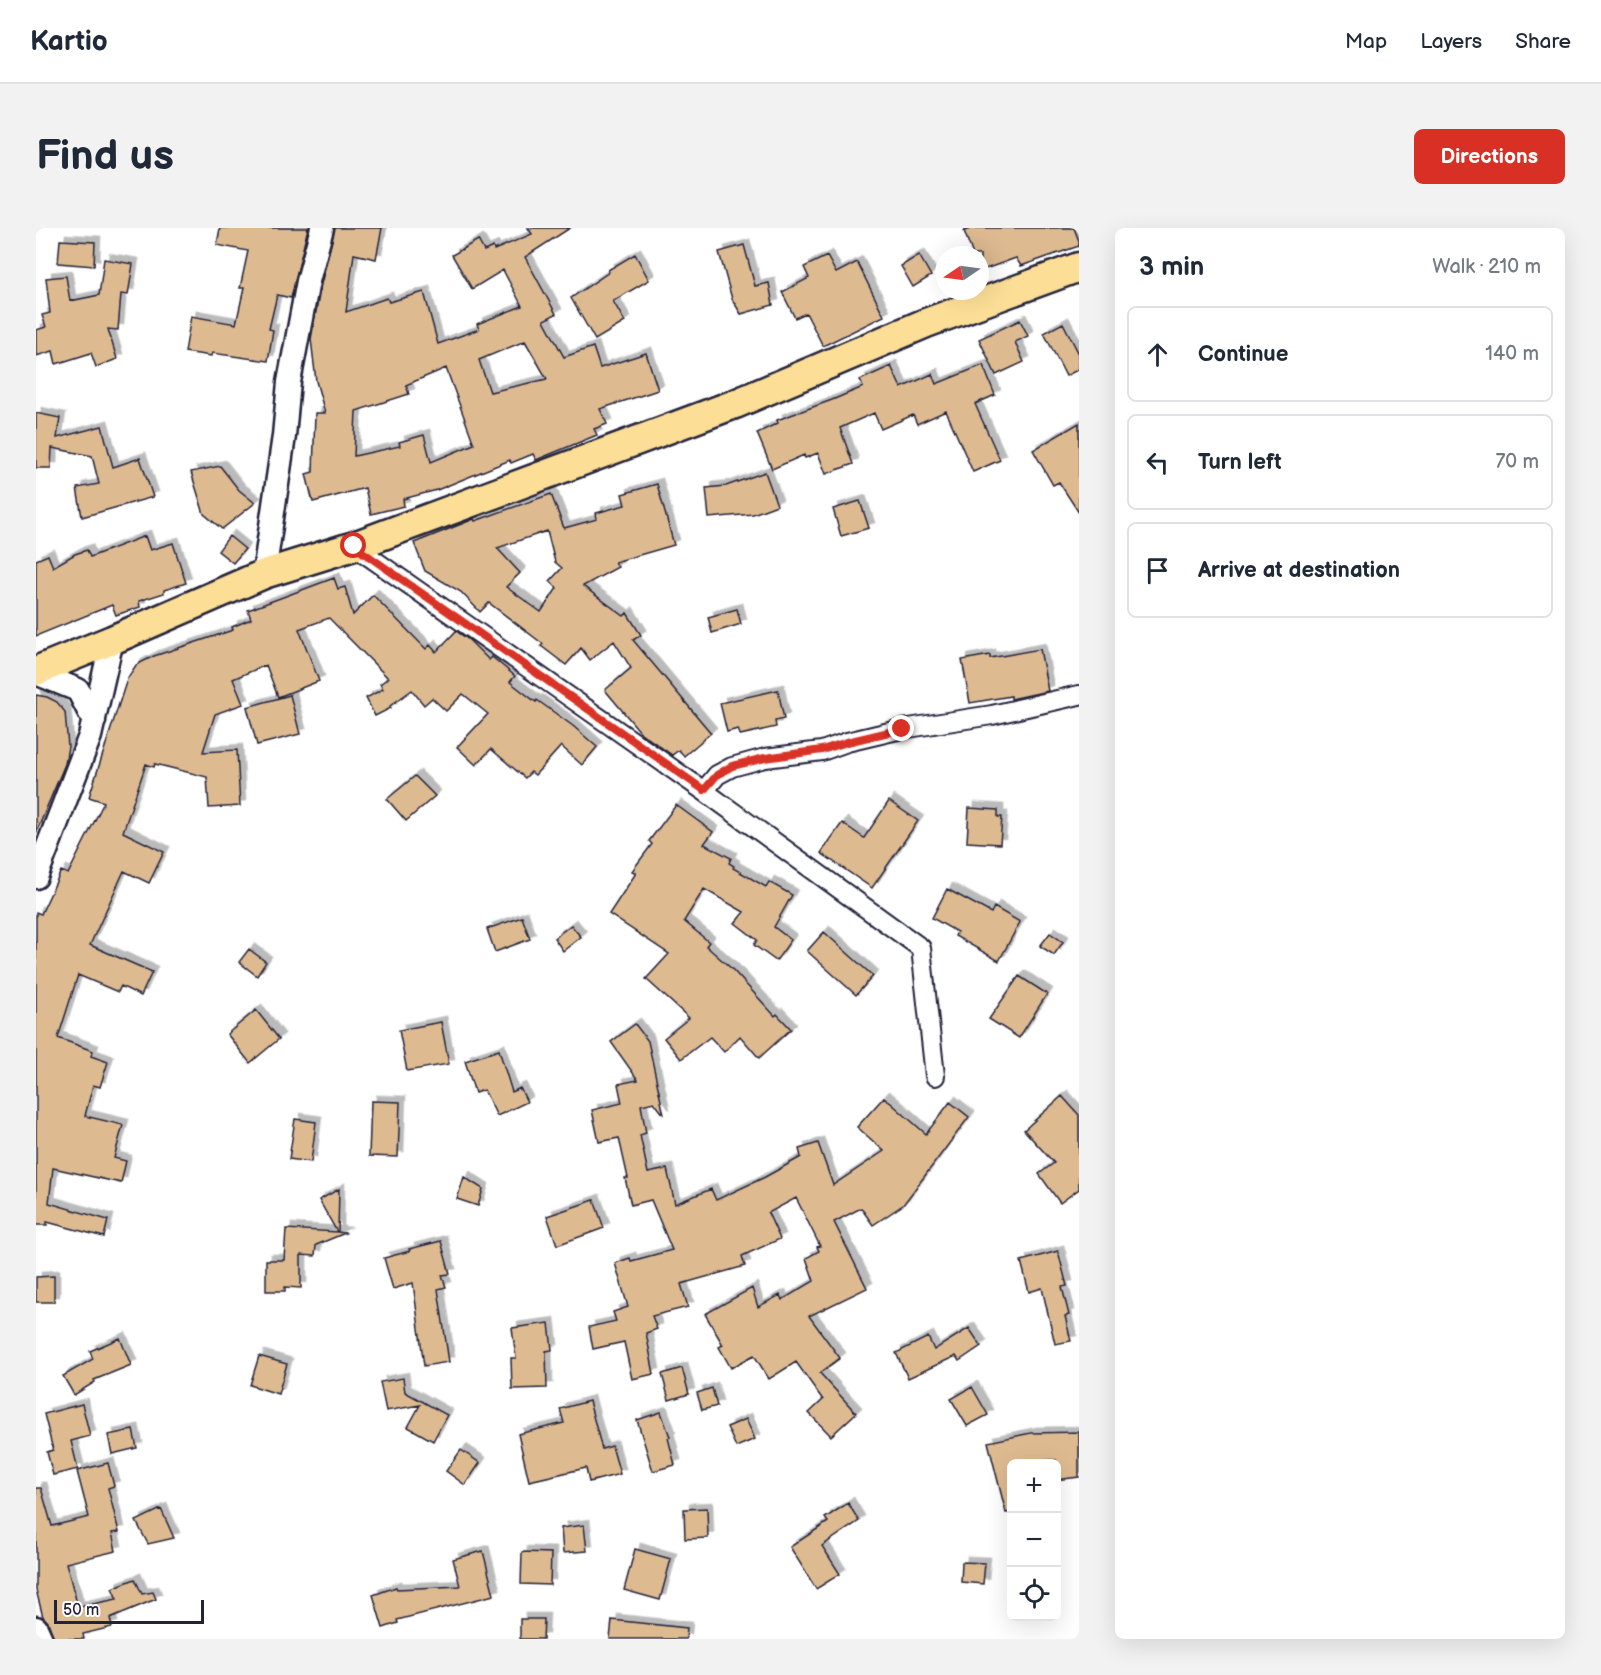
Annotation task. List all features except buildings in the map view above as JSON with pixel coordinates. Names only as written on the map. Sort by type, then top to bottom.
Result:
[{"type":"highway","points":[[36,672],[264,574],[354,546],[735,404],[926,323],[1079,267]]},
{"type":"street","points":[[264,574],[284,436],[289,382],[308,282],[322,228]]},
{"type":"street","points":[[354,546],[704,790],[921,948],[935,1076]]},
{"type":"street","points":[[36,877],[90,736],[112,640]]},
{"type":"street","points":[[36,672],[78,690],[94,722]]},
{"type":"street","points":[[704,790],[717,775],[732,766],[765,758],[822,750],[902,729],[992,715],[1079,695]]},
{"type":"route","points":[[354,546],[704,790],[717,775],[732,766],[765,758],[822,750],[902,729]]}]
